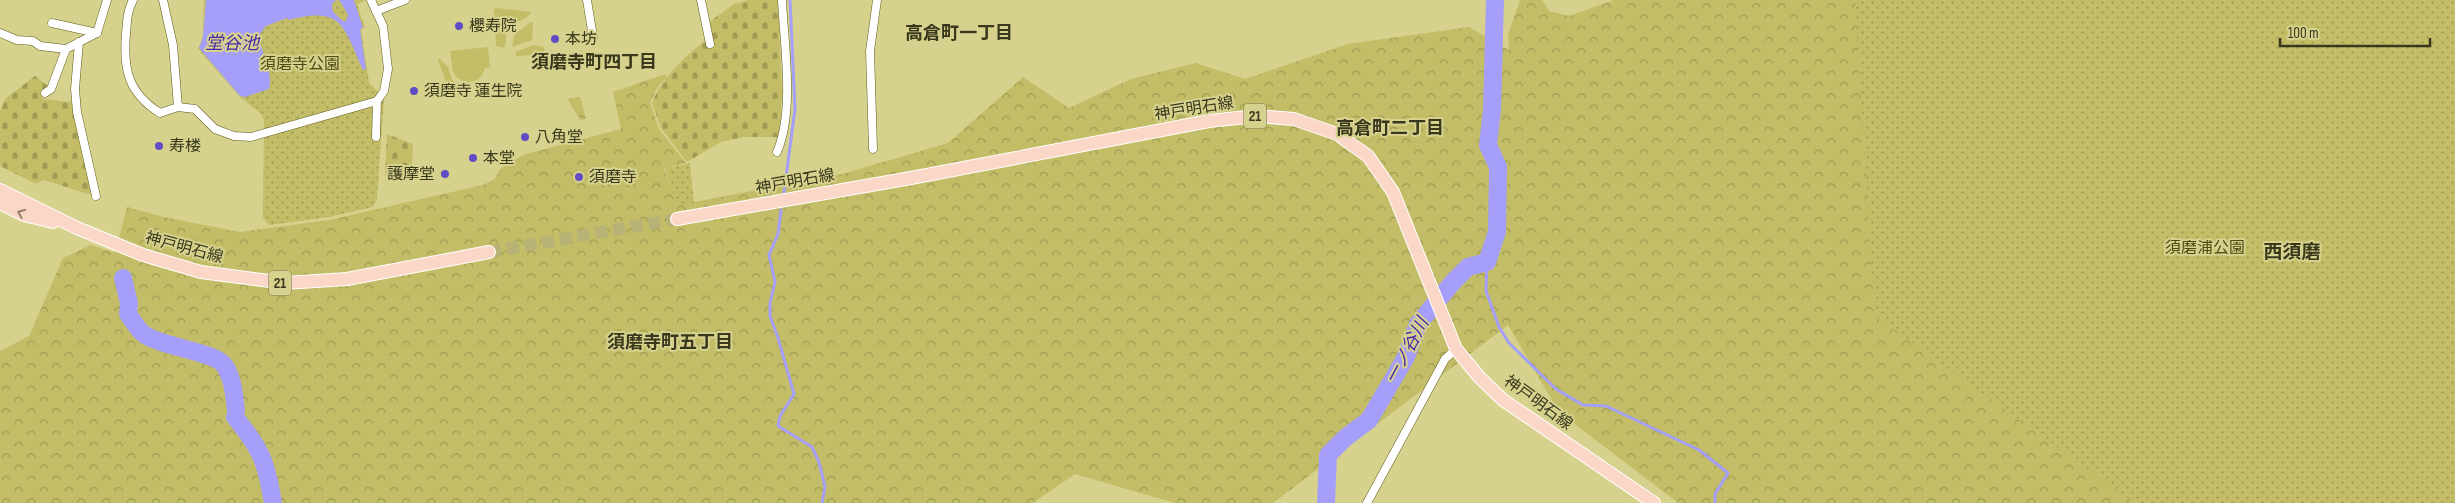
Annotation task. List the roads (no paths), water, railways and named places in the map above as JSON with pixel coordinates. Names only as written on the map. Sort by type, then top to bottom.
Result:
[{"type":"main road","name":"神戸明石線","points":[[677,219],[911,178],[1210,121],[1256,116],[1294,119],[1337,134],[1368,156],[1393,192],[1456,349],[1480,378],[1503,400],[1654,503]]},
{"type":"main road","name":"神戸明石線","points":[[1,193],[24,215],[77,228],[143,255],[201,272],[285,283],[347,279],[489,252]]},
{"type":"street","points":[[0,34],[17,40],[33,41],[40,46],[66,49],[97,33],[107,0]]},
{"type":"street","points":[[133,0],[129,8],[124,59],[131,84],[149,106],[160,113],[178,106],[195,109],[215,130],[234,136],[251,137],[377,101]]},
{"type":"street","points":[[163,0],[173,45],[178,106]]},
{"type":"street","points":[[371,0],[383,26],[388,69],[384,91],[377,101],[376,137]]},
{"type":"street","points":[[376,11],[405,0]]},
{"type":"street","points":[[587,0],[593,37]]},
{"type":"street","points":[[701,0],[710,44]]},
{"type":"street","points":[[777,152],[784,137],[787,78],[782,0]]},
{"type":"street","points":[[873,150],[870,51],[877,0]]},
{"type":"street","points":[[52,23],[97,33]]},
{"type":"street","points":[[79,42],[75,89],[77,112],[96,196]]},
{"type":"street","points":[[45,93],[51,89],[66,49]]},
{"type":"street","points":[[1367,503],[1445,358],[1456,349]]},
{"type":"water","name":"堂谷池","points":[[206,0],[336,0],[332,4],[333,12],[343,21],[346,21],[348,15],[340,1],[337,0],[354,0],[363,28],[360,29],[366,69],[363,70],[351,42],[339,23],[331,18],[321,16],[307,16],[289,20],[287,18],[266,26],[260,34],[260,41],[270,75],[269,89],[245,97],[240,96],[199,48],[203,37]]},
{"type":"waterway","points":[[784,192],[795,109],[790,0]]},
{"type":"waterway","name":"一ノ谷川","points":[[1326,503],[1328,455],[1345,438],[1369,420],[1406,357],[1418,324],[1468,267],[1487,262],[1497,232],[1498,167],[1488,145],[1492,110],[1495,0]]},
{"type":"waterway","points":[[781,210],[778,234],[769,255],[775,282],[770,303],[770,316],[794,394],[780,416],[778,426],[812,447],[819,462],[825,487],[822,503]]},
{"type":"waterway","points":[[1487,262],[1486,291],[1499,327],[1509,343],[1556,389],[1583,405],[1606,406],[1699,450],[1728,473],[1715,494],[1715,503]]},
{"type":"waterway","points":[[123,278],[129,303],[128,314],[140,331],[153,339],[219,360],[227,370],[233,386],[236,410]]},
{"type":"waterway","points":[[235,417],[262,457],[273,503]]},
{"type":"tunnel","points":[[489,252],[677,219]]},
{"type":"place","name":"櫻寿院","points":[[459,26]]},
{"type":"place","name":"本坊","points":[[555,39]]},
{"type":"place","name":"須磨寺 蓮生院","points":[[414,91]]},
{"type":"place","name":"八角堂","points":[[525,137]]},
{"type":"place","name":"寿楼","points":[[159,146]]},
{"type":"place","name":"本堂","points":[[473,158]]},
{"type":"place","name":"護摩堂","points":[[445,174]]},
{"type":"place","name":"須磨寺","points":[[579,177]]},
{"type":"district","name":"高倉町一丁目","points":[[959,33]]},
{"type":"district","name":"須磨寺町四丁目","points":[[594,62]]},
{"type":"district","name":"高倉町二丁目","points":[[1390,128]]},
{"type":"district","name":"西須磨","points":[[2292,252]]},
{"type":"district","name":"須磨寺町五丁目","points":[[670,342]]},
{"type":"park label","name":"須磨寺公園","points":[[300,64]]},
{"type":"park label","name":"須磨浦公園","points":[[2205,248]]}]
